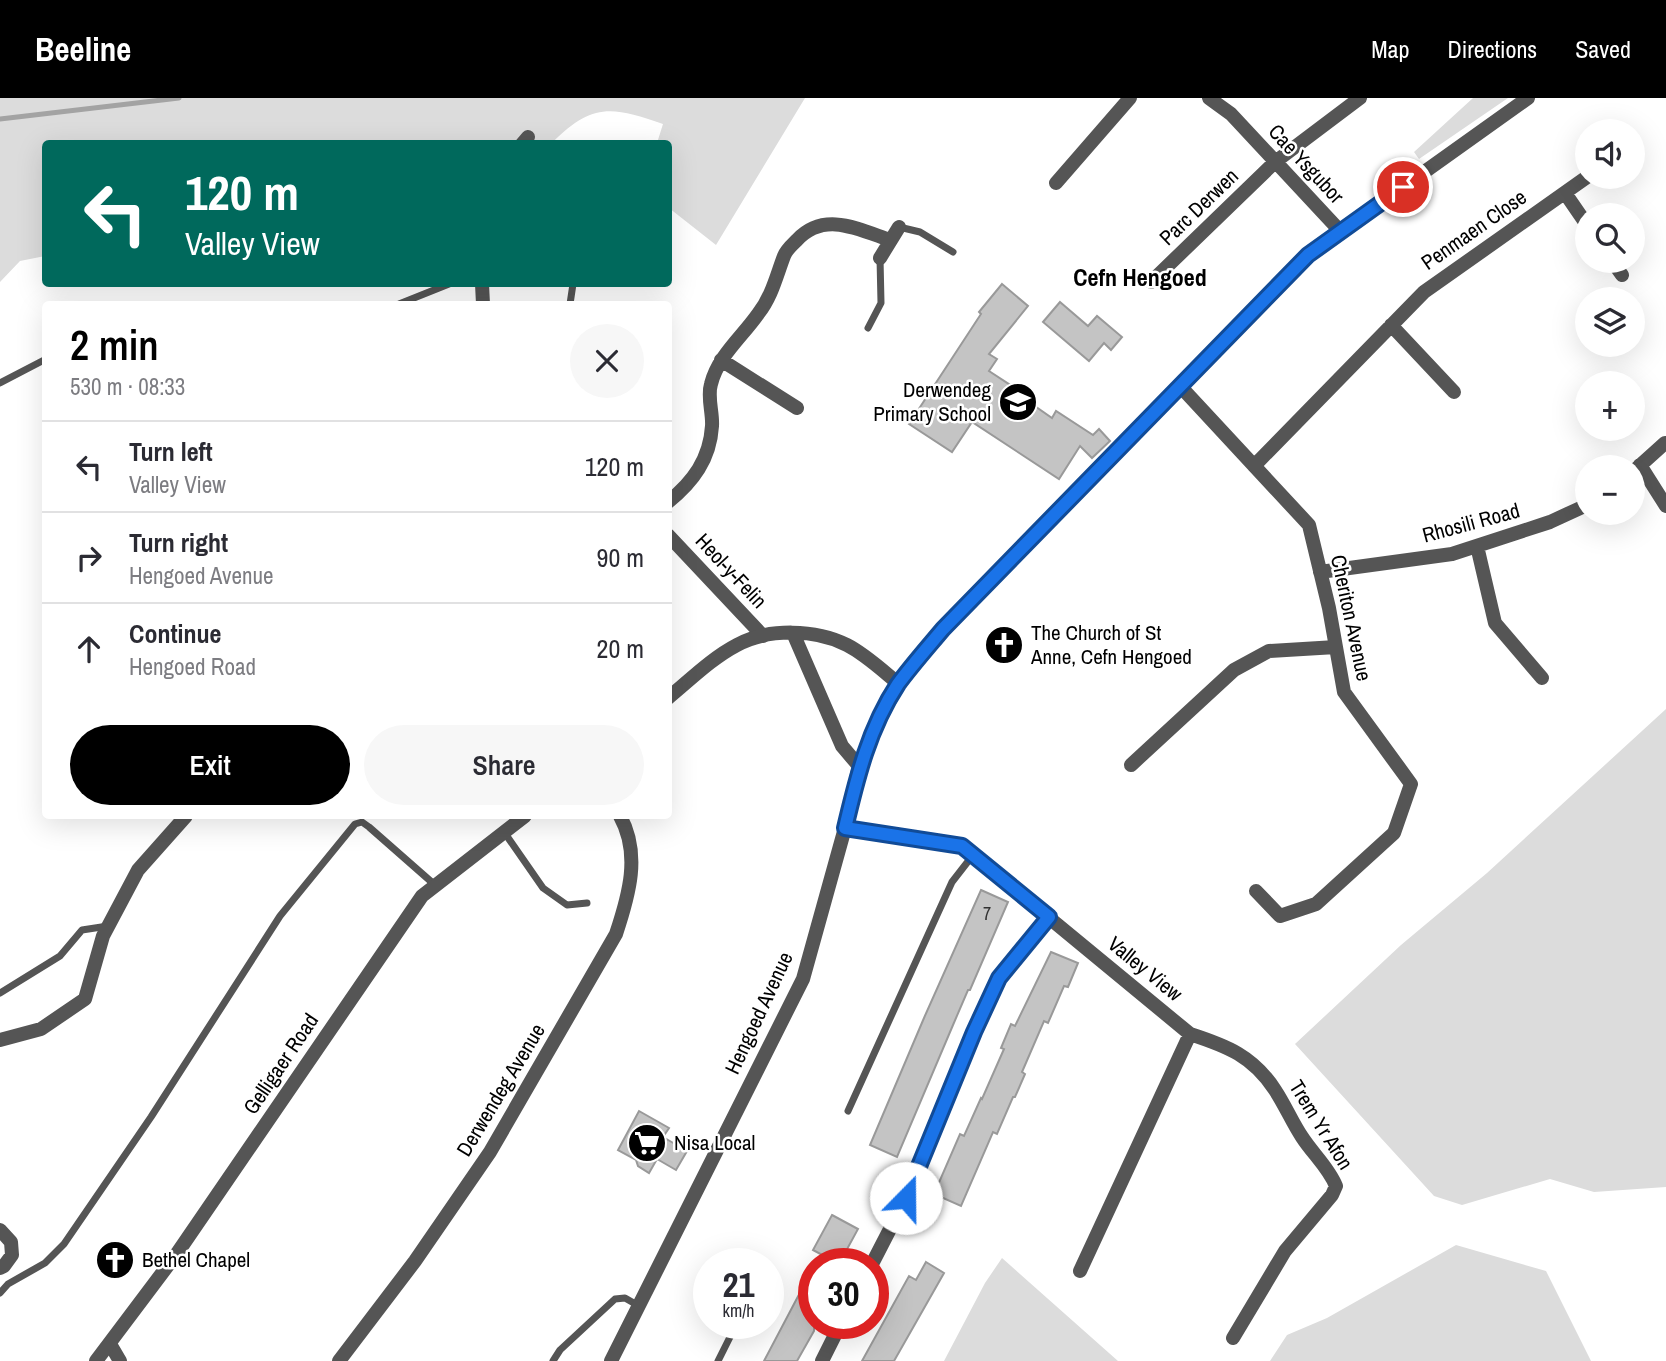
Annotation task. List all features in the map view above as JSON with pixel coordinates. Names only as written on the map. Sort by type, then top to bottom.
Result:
[{"type":"street","points":[[1056,183],[1130,98]]},
{"type":"street","name":"Cae Ysgubor","points":[[1209,98],[1231,114],[1340,232]]},
{"type":"street","name":"Parc Derwen","points":[[1151,282],[1276,162],[1360,98]]},
{"type":"street","name":"Hengoed Avenue","points":[[611,1361],[803,979],[845,828],[859,765],[876,725],[899,684],[943,629],[1308,255],[1528,98]]},
{"type":"street","name":"Penmaen Close","points":[[1254,466],[1424,292],[1575,185]]},
{"type":"street","points":[[1565,192],[1575,207]]},
{"type":"street","points":[[672,499],[687,486],[703,464],[712,428],[710,386],[721,360],[758,314],[773,290],[785,253],[803,233],[826,222],[849,225],[890,240]]},
{"type":"street","points":[[880,258],[900,227]]},
{"type":"street","points":[[1391,325],[1454,392]]},
{"type":"street","points":[[721,360],[797,408]]},
{"type":"street","name":"Cheriton Avenue","points":[[1181,387],[1309,525],[1344,692],[1411,784],[1394,833],[1316,904],[1280,916],[1256,891]]},
{"type":"street","points":[[1645,461],[1665,443]]},
{"type":"street","points":[[1645,480],[1666,506]]},
{"type":"street","name":"Rhosili Road","points":[[1320,572],[1452,554],[1550,522],[1575,511]]},
{"type":"street","name":"Heol-y-Felin","points":[[672,539],[763,636]]},
{"type":"street","points":[[1477,546],[1495,623],[1542,678]]},
{"type":"street","points":[[672,695],[738,644],[763,636],[793,633],[820,636],[848,645],[899,684]]},
{"type":"street","points":[[793,633],[842,746],[859,765]]},
{"type":"street","points":[[1131,765],[1234,670],[1269,652],[1336,647]]},
{"type":"street","points":[[0,1040],[41,1029],[85,999],[103,936],[138,870],[183,819]]},
{"type":"street","name":"Gelligaer Road","points":[[96,1361],[178,1252],[422,896],[521,819]]},
{"type":"street","name":"Derwendeg Avenue","points":[[339,1361],[415,1261],[490,1152],[616,934],[627,903],[631,876],[630,841],[622,819]]},
{"type":"street","name":"Valley View","points":[[845,828],[962,846],[1190,1034]]},
{"type":"street","points":[[880,1248],[906,1198],[999,978],[1049,917]]},
{"type":"street","points":[[1080,1271],[1190,1034]]},
{"type":"street","name":"Trem Yr Afon","points":[[1190,1034],[1239,1052],[1259,1070],[1275,1090],[1302,1137],[1336,1186],[1332,1195],[1285,1251],[1233,1338]]},
{"type":"street","points":[[0,1230],[11,1242],[12,1255],[2,1267]]},
{"type":"street","points":[[822,1361],[833,1339]]},
{"type":"street","points":[[110,1344],[120,1361]]},
{"type":"lane","points":[[900,227],[920,232],[953,252]]},
{"type":"lane","points":[[868,328],[881,303],[880,258]]},
{"type":"lane","points":[[406,301],[442,287]]},
{"type":"lane","points":[[0,383],[42,361]]},
{"type":"lane","points":[[0,1293],[18,1278],[45,1262],[64,1244],[280,916],[355,824],[362,822],[369,827],[436,885]]},
{"type":"lane","points":[[504,832],[543,888],[567,905],[587,903]]},
{"type":"lane","points":[[848,1111],[952,882],[973,855]]},
{"type":"lane","points":[[0,993],[60,956],[82,930],[108,926]]},
{"type":"lane","points":[[2,1267],[18,1278]]},
{"type":"lane","points":[[553,1361],[569,1342],[615,1299],[625,1298],[639,1306]]},
{"type":"lane","points":[[718,1361],[729,1339]]},
{"type":"shaded area","points":[[0,98],[805,98],[716,245],[672,210],[672,140],[658,140],[663,124],[629,114],[603,112],[591,115],[555,140],[42,140],[42,257],[20,261],[0,282]]},
{"type":"shaded area","points":[[1473,98],[1508,98],[1419,159],[1414,152]]},
{"type":"shaded area","points":[[1666,709],[1666,1187],[1594,1192],[1550,1179],[1462,1205],[1434,1196],[1295,1044],[1401,945],[1487,873]]},
{"type":"shaded area","points":[[1456,1245],[1546,1271],[1591,1361],[1270,1361],[1287,1335],[1327,1318]]},
{"type":"shaded area","points":[[1002,1258],[1118,1361],[944,1361],[985,1283]]},
{"type":"building","points":[[1002,284],[1028,306],[989,354],[997,359],[989,371],[1024,394],[1022,397],[1052,418],[1056,411],[1093,435],[1099,429],[1110,441],[1092,458],[1080,446],[1059,479],[972,422],[952,452],[909,424],[981,314],[979,312]]},
{"type":"building","points":[[1060,302],[1088,326],[1097,316],[1122,337],[1111,350],[1104,343],[1089,361],[1043,322]]},
{"type":"building","points":[[981,890],[1008,902],[897,1157],[870,1145]]},
{"type":"building","points":[[1051,952],[1078,963],[1068,987],[1064,986],[1048,1023],[1044,1021],[1022,1072],[1025,1074],[1015,1097],[997,1134],[993,1132],[961,1206],[934,1194],[960,1134],[964,1136],[982,1099],[1004,1049],[1001,1048],[1011,1024],[1015,1026]]},
{"type":"building","name":"Nisa Local","points":[[639,1111],[669,1128],[663,1137],[687,1151],[676,1170],[657,1159],[649,1173],[638,1166],[636,1160],[618,1150]]},
{"type":"building","points":[[832,1215],[858,1229],[848,1248],[814,1248]]},
{"type":"building","points":[[926,1262],[944,1273],[894,1361],[862,1361],[874,1339],[889,1339],[889,1312],[909,1276],[916,1280]]},
{"type":"building","points":[[798,1296],[798,1339],[809,1339],[797,1361],[764,1361],[776,1339],[784,1339],[784,1323]]},
{"type":"waterway","points":[[0,119],[179,98]]},
{"type":"place","name":"Derwendeg Primary School","points":[[1018,402]]},
{"type":"place","name":"The Church of St Anne, Cefn Hengoed","points":[[1004,645]]},
{"type":"place","name":"Nisa Local","points":[[647,1143]]},
{"type":"place","name":"Bethel Chapel","points":[[115,1260]]},
{"type":"district","name":"Cefn Hengoed","points":[[1140,278]]},
{"type":"route","points":[[906,1198],[999,978],[1049,917],[962,846],[845,828],[859,765],[876,725],[899,684],[943,629],[1308,255],[1403,187]]}]
